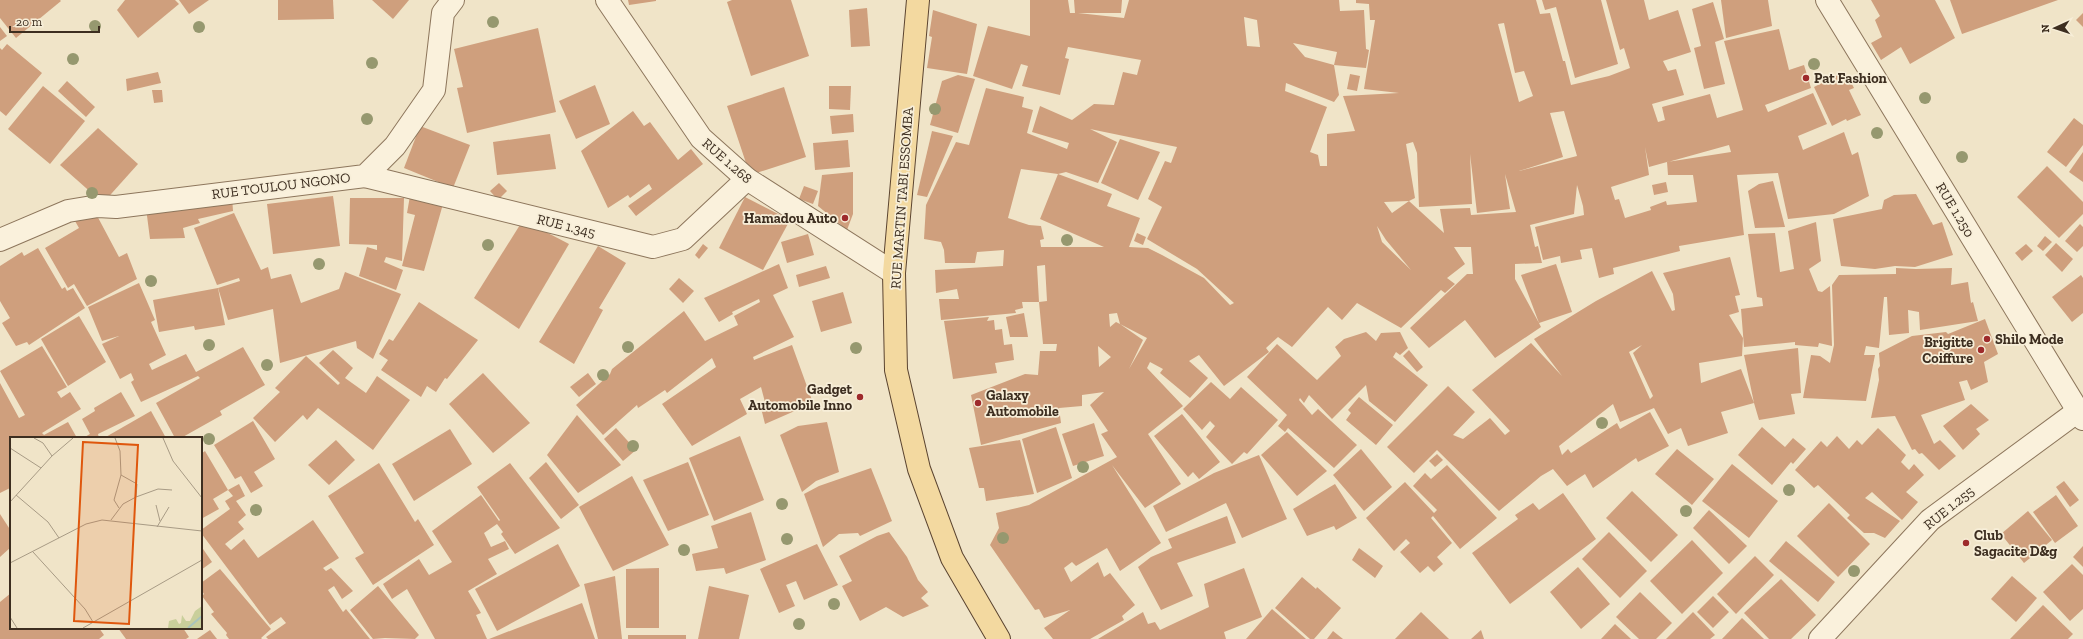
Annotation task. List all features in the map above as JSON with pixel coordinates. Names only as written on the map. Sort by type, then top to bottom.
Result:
[{"type":"main road","name":"RUE MARTIN TABI ESSOMBA","points":[[918,0],[894,273],[896,370],[919,469],[952,558],[999,639]]},
{"type":"street","name":"RUE TOULOU NGONO","points":[[0,240],[68,210],[83,207],[116,206],[365,176],[395,146],[434,90],[443,13],[453,0]]},
{"type":"street","name":"RUE 1.268","points":[[607,0],[701,138],[746,179],[894,273]]},
{"type":"street","name":"RUE 1.250","points":[[1827,0],[2080,415]]},
{"type":"street","name":"RUE 1.345","points":[[365,176],[653,247],[683,239],[746,179]]},
{"type":"street","name":"RUE 1.255","points":[[1820,639],[1930,520],[2080,415]]},
{"type":"building","points":[[0,0],[61,1],[16,38],[0,18]]},
{"type":"building","points":[[125,0],[175,0],[179,4],[138,38],[117,10]]},
{"type":"building","points":[[179,0],[209,0],[189,14]]},
{"type":"building","points":[[278,0],[333,0],[334,19],[278,20]]},
{"type":"building","points":[[372,0],[409,0],[393,19]]},
{"type":"building","points":[[628,0],[656,0],[656,1],[629,5]]},
{"type":"building","points":[[732,0],[791,0],[809,56],[751,76],[727,2]]},
{"type":"building","points":[[1030,0],[1068,0],[1070,13],[1075,13],[1074,0],[1122,0],[1121,13],[1078,13],[1124,18],[1129,0],[1339,0],[1340,11],[1364,10],[1366,49],[1369,50],[1366,68],[1334,65],[1339,95],[1334,102],[1286,83],[1285,91],[1327,107],[1310,152],[1318,155],[1320,166],[1327,166],[1327,134],[1355,131],[1343,96],[1399,93],[1364,89],[1375,20],[1370,20],[1369,4],[1356,3],[1356,0],[1536,0],[1540,14],[1550,13],[1571,85],[1609,76],[1630,68],[1624,48],[1620,50],[1606,0],[1644,0],[1649,20],[1678,10],[1691,52],[1663,61],[1668,71],[1676,69],[1684,95],[1652,104],[1658,122],[1665,120],[1662,107],[1710,94],[1717,118],[1743,110],[1724,41],[1779,29],[1789,70],[1804,65],[1811,88],[1765,105],[1768,112],[1813,93],[1827,124],[1798,136],[1803,150],[1844,132],[1852,155],[1858,152],[1869,196],[1834,214],[1788,219],[1778,173],[1737,175],[1744,235],[1679,246],[1680,251],[1613,268],[1614,274],[1599,278],[1592,248],[1580,250],[1582,259],[1561,263],[1560,256],[1543,260],[1535,227],[1584,215],[1577,185],[1574,214],[1530,225],[1535,247],[1538,246],[1542,263],[1515,264],[1515,279],[1541,327],[1495,358],[1465,320],[1429,348],[1410,328],[1467,274],[1473,274],[1471,247],[1454,247],[1465,264],[1447,278],[1455,284],[1445,293],[1441,290],[1401,328],[1357,303],[1342,320],[1328,307],[1292,347],[1278,337],[1266,348],[1269,352],[1224,386],[1199,355],[1189,361],[1208,378],[1190,398],[1160,373],[1163,369],[1150,362],[1147,368],[1183,406],[1148,434],[1181,484],[1145,508],[1112,465],[1161,543],[1120,571],[1107,548],[1076,566],[1072,562],[1064,568],[1071,582],[1098,562],[1104,577],[1110,573],[1135,605],[1122,616],[1124,620],[1090,639],[1053,639],[1044,628],[1070,610],[1044,618],[1039,609],[1035,610],[990,545],[999,528],[996,513],[1029,505],[1117,457],[1101,434],[1108,431],[1090,405],[1104,392],[1082,395],[1082,406],[1059,408],[1061,423],[981,445],[971,395],[1025,374],[1038,375],[1040,351],[1056,351],[1057,344],[1043,344],[1039,302],[1022,302],[1023,308],[1015,310],[1016,313],[941,320],[939,299],[959,299],[957,289],[936,293],[935,270],[1003,266],[1004,250],[977,252],[975,263],[945,263],[944,250],[941,242],[924,239],[926,205],[956,142],[969,145],[986,88],[1024,97],[1022,107],[1033,110],[1027,133],[1067,149],[1069,143],[1032,132],[1040,106],[1072,120],[1094,104],[1114,105],[1123,72],[1137,75],[1141,60],[1068,47],[1065,58],[1069,59],[1060,95],[1022,86],[1028,66],[1021,64],[1012,89],[973,76],[988,26],[1030,36]],"holes":[[[1244,17],[1257,20],[1260,47],[1247,46]],[[1504,23],[1515,73],[1524,71],[1533,96],[1519,102],[1498,24]],[[1293,43],[1337,52],[1334,65],[1305,57]],[[1564,111],[1577,156],[1519,171],[1563,157],[1550,113]],[[1090,129],[1177,147],[1171,163],[1165,161],[1148,199],[1162,207],[1147,239],[1197,269],[1234,303],[1230,305],[1204,278],[1162,255],[1148,248],[1129,247],[1140,218],[1107,206],[1112,194],[1058,174],[1066,172],[1098,183],[1117,142]],[[1413,142],[1417,153],[1419,207],[1472,204],[1470,154],[1477,213],[1510,209],[1505,174],[1516,212],[1471,215],[1470,208],[1440,209],[1444,233],[1409,201],[1415,198],[1406,144]],[[1729,145],[1731,152],[1669,162]],[[1645,147],[1649,167],[1667,162],[1668,175],[1693,175],[1697,202],[1667,205],[1666,201],[1650,207],[1651,210],[1625,218],[1619,199],[1615,200],[1611,187],[1649,175]],[[1021,169],[1058,174],[1040,219],[1104,247],[1041,247],[1040,240],[1044,239],[1041,226],[1029,225],[1008,218]],[[1409,201],[1392,213],[1384,202]],[[1377,226],[1386,240],[1411,270],[1382,242]],[[1045,265],[1047,301],[1039,302],[1037,266]],[[1117,313],[1120,324],[1116,322],[1110,327],[1109,314]],[[1120,324],[1147,338],[1129,369],[1143,340]],[[1098,346],[1111,357],[1099,367]]]},
{"type":"building","points":[[1542,0],[1601,0],[1618,64],[1575,78],[1556,7],[1545,10]]},
{"type":"building","points":[[1721,0],[1768,0],[1772,26],[1726,38]]},
{"type":"building","points":[[1871,0],[1935,0],[1955,38],[1910,64],[1901,47],[1881,60],[1871,43],[1882,37],[1875,20],[1880,16]]},
{"type":"building","points":[[1950,0],[2058,0],[1962,34]]},
{"type":"building","points":[[1713,2],[1724,39],[1715,42],[1725,84],[1704,89],[1694,48],[1701,46],[1692,9]]},
{"type":"building","points":[[867,8],[870,46],[851,47],[849,10]]},
{"type":"building","points":[[933,10],[977,24],[967,74],[927,68],[932,37],[929,36]]},
{"type":"building","points":[[2083,13],[2083,27],[2076,20]]},
{"type":"building","points":[[0,27],[7,36],[0,41]]},
{"type":"building","points":[[538,28],[556,112],[467,133],[457,88],[463,87],[454,49]]},
{"type":"building","points":[[7,44],[42,73],[6,116],[0,111],[0,48],[2,50]]},
{"type":"building","points":[[1845,71],[1854,88],[1849,90],[1861,115],[1847,121],[1846,119],[1832,126],[1814,87]]},
{"type":"building","points":[[158,72],[161,83],[127,91],[126,79]]},
{"type":"building","points":[[1350,74],[1360,76],[1357,91],[1347,89]]},
{"type":"building","points":[[958,75],[975,79],[958,133],[930,125],[942,81]]},
{"type":"building","points":[[67,81],[95,107],[86,117],[58,91]]},
{"type":"building","points":[[595,85],[610,124],[576,139],[559,101]]},
{"type":"building","points":[[43,86],[85,121],[50,164],[8,129]]},
{"type":"building","points":[[829,86],[851,86],[850,110],[829,109]]},
{"type":"building","points":[[784,87],[806,157],[750,175],[727,106]]},
{"type":"building","points":[[152,90],[162,90],[163,102],[154,103]]},
{"type":"building","points":[[633,111],[644,126],[650,122],[678,160],[691,149],[703,164],[636,216],[628,206],[652,189],[649,184],[630,198],[628,195],[608,208],[581,151]]},
{"type":"building","points":[[853,114],[854,132],[832,134],[830,116]]},
{"type":"building","points":[[2074,118],[2083,125],[2083,145],[2066,167],[2047,152]]},
{"type":"building","points":[[420,126],[470,145],[453,188],[404,168]]},
{"type":"building","points":[[98,128],[138,164],[103,203],[60,165]]},
{"type":"building","points":[[932,131],[953,136],[927,197],[917,195]]},
{"type":"building","points":[[550,134],[556,169],[497,175],[493,142]]},
{"type":"building","points":[[1120,139],[1160,152],[1138,200],[1101,183]]},
{"type":"building","points":[[848,140],[850,167],[815,170],[813,143]]},
{"type":"building","points":[[2083,152],[2083,182],[2069,172]]},
{"type":"building","points":[[2047,166],[2083,202],[2083,214],[2059,238],[2017,197]]},
{"type":"building","points":[[853,172],[853,214],[847,230],[818,206],[822,175]]},
{"type":"building","points":[[1773,181],[1785,227],[1755,228],[1748,191],[1759,184]]},
{"type":"building","points":[[1666,182],[1668,192],[1654,195],[1652,185]]},
{"type":"building","points":[[499,183],[507,191],[498,200],[490,191]]},
{"type":"building","points":[[804,186],[818,191],[813,204],[799,199]]},
{"type":"building","points":[[1916,194],[1933,225],[1942,222],[1953,255],[1915,267],[1895,266],[1875,269],[1841,266],[1833,219],[1882,209],[1884,200],[1894,195]]},
{"type":"building","points":[[333,196],[340,246],[273,254],[267,204]]},
{"type":"building","points":[[410,196],[443,204],[424,271],[402,266],[415,215],[407,213]]},
{"type":"building","points":[[232,197],[233,211],[198,219],[200,223],[183,228],[185,238],[150,239],[146,208]]},
{"type":"building","points":[[745,197],[790,220],[763,270],[719,248]]},
{"type":"building","points":[[350,198],[404,198],[402,261],[386,257],[384,262],[403,270],[396,290],[359,276],[367,247],[377,250],[377,245],[349,244]]},
{"type":"building","points":[[94,210],[119,257],[127,253],[137,279],[87,306],[74,284],[68,288],[45,248],[79,228],[75,221]]},
{"type":"building","points":[[234,213],[261,270],[268,267],[271,279],[291,274],[301,303],[339,289],[345,272],[401,294],[373,359],[357,348],[356,341],[280,363],[273,309],[228,320],[218,288],[240,281],[239,278],[217,285],[194,228]]},
{"type":"building","points":[[523,220],[569,244],[519,329],[474,298]]},
{"type":"building","points":[[1816,222],[1821,261],[1809,269],[1818,291],[1822,292],[1830,286],[1832,346],[1819,343],[1818,347],[1795,345],[1795,342],[1744,347],[1741,309],[1763,306],[1762,298],[1757,297],[1748,234],[1775,233],[1780,272],[1794,269],[1788,231]]},
{"type":"building","points":[[2080,224],[2083,227],[2083,246],[2077,252],[2065,241]]},
{"type":"building","points":[[1137,233],[1146,237],[1143,245],[1134,241]]},
{"type":"building","points":[[808,234],[814,255],[787,263],[781,242]]},
{"type":"building","points":[[2045,236],[2052,242],[2043,251],[2037,246]]},
{"type":"building","points":[[2056,243],[2073,259],[2062,272],[2045,255]]},
{"type":"building","points":[[703,244],[708,248],[699,259],[695,255]]},
{"type":"building","points":[[2026,244],[2033,251],[2022,261],[2015,253]]},
{"type":"building","points":[[598,246],[626,263],[599,308],[603,310],[574,364],[539,342]]},
{"type":"building","points":[[38,248],[62,289],[65,287],[67,291],[73,288],[85,308],[29,345],[27,342],[16,346],[2,323],[10,318],[0,301],[0,266],[22,252],[24,256]]},
{"type":"building","points":[[1730,257],[1740,295],[1735,296],[1739,312],[1729,315],[1743,338],[1742,356],[1699,363],[1701,383],[1741,369],[1754,403],[1721,412],[1728,433],[1688,446],[1681,428],[1668,434],[1654,408],[1620,422],[1613,404],[1559,446],[1562,455],[1568,449],[1571,453],[1617,423],[1620,429],[1650,412],[1669,446],[1638,462],[1636,458],[1593,488],[1585,474],[1567,486],[1553,469],[1541,476],[1499,511],[1437,450],[1414,473],[1387,447],[1448,386],[1475,412],[1453,435],[1463,439],[1490,418],[1505,435],[1510,431],[1472,390],[1531,343],[1562,376],[1534,339],[1596,301],[1652,271],[1672,311],[1675,310],[1673,294],[1663,273]],"holes":[[[1642,345],[1633,353],[1653,396],[1650,399],[1629,352]]]},
{"type":"building","points":[[779,264],[788,288],[773,295],[794,337],[753,357],[754,360],[792,345],[813,403],[765,424],[761,408],[766,406],[761,387],[740,399],[747,414],[692,446],[662,404],[716,367],[712,358],[667,393],[665,390],[638,408],[637,405],[603,435],[576,405],[610,374],[612,369],[684,311],[705,341],[738,325],[734,316],[760,302],[759,299],[732,312],[733,314],[719,322],[704,298]]},
{"type":"building","points":[[1556,264],[1572,312],[1539,323],[1521,275]]},
{"type":"building","points":[[826,266],[830,278],[799,287],[796,275]]},
{"type":"building","points":[[1896,268],[1952,268],[1951,285],[1968,282],[1971,303],[1973,302],[1978,321],[1920,330],[1919,312],[1908,310],[1909,333],[1889,335],[1887,297],[1884,297],[1879,348],[1866,346],[1864,355],[1875,355],[1866,401],[1803,398],[1811,355],[1820,356],[1830,363],[1834,345],[1832,285],[1839,275],[1896,274]]},
{"type":"building","points":[[2081,275],[2083,278],[2083,313],[2072,322],[2052,297]]},
{"type":"building","points":[[679,278],[694,291],[683,303],[669,289]]},
{"type":"building","points":[[139,283],[155,320],[151,322],[166,355],[149,364],[152,370],[186,354],[196,372],[243,347],[265,385],[220,411],[222,415],[183,437],[174,437],[156,403],[200,378],[198,376],[141,402],[131,382],[134,380],[131,373],[120,379],[102,344],[119,336],[102,341],[88,307]]},
{"type":"building","points":[[218,288],[225,325],[195,330],[194,326],[159,332],[153,300]]},
{"type":"building","points":[[843,292],[852,323],[821,332],[812,301]]},
{"type":"building","points":[[419,302],[478,340],[447,379],[445,378],[436,392],[427,386],[421,397],[381,370],[388,360],[379,354],[389,339],[393,341]]},
{"type":"building","points":[[1024,313],[1028,337],[1010,337],[1006,317]]},
{"type":"building","points":[[79,316],[106,362],[68,386],[41,339]]},
{"type":"building","points":[[989,317],[987,321],[994,320],[995,330],[1002,329],[1004,345],[1012,344],[1014,360],[995,363],[997,373],[953,379],[944,321]]},
{"type":"building","points":[[1985,319],[1998,354],[1984,362],[1988,382],[1971,390],[1967,380],[1959,382],[1965,400],[1921,415],[1934,444],[1940,440],[1956,456],[1939,470],[1922,453],[1919,454],[1915,449],[1912,450],[1895,416],[1871,418],[1879,380],[1879,353],[1912,336],[1946,332],[1948,334]]},
{"type":"building","points":[[1366,332],[1376,341],[1381,333],[1400,332],[1408,348],[1400,355],[1396,352],[1393,357],[1428,385],[1395,422],[1369,401],[1366,385],[1332,419],[1309,395],[1304,403],[1300,398],[1299,400],[1312,415],[1318,409],[1357,445],[1334,468],[1288,428],[1285,432],[1278,426],[1287,415],[1247,377],[1277,344],[1317,380],[1341,356],[1335,347],[1344,339]]},
{"type":"building","points":[[42,346],[67,387],[57,392],[61,398],[70,392],[81,409],[42,433],[44,435],[68,422],[76,437],[10,437],[10,488],[0,493],[0,383],[19,418],[25,415],[0,371]]},
{"type":"building","points":[[1798,348],[1801,393],[1791,394],[1795,414],[1759,420],[1744,355]]},
{"type":"building","points":[[333,350],[353,368],[345,378],[366,393],[377,376],[410,400],[373,450],[318,408],[307,420],[303,415],[275,442],[253,418],[280,392],[275,388],[306,356],[338,385],[340,383],[319,363]]},
{"type":"building","points":[[1409,350],[1423,367],[1417,372],[1403,356]]},
{"type":"building","points":[[483,373],[530,423],[493,453],[449,404]]},
{"type":"building","points":[[588,373],[596,384],[579,397],[570,387]]},
{"type":"building","points":[[1211,382],[1230,399],[1241,387],[1278,420],[1247,454],[1244,452],[1232,464],[1206,437],[1215,426],[1210,421],[1202,430],[1183,409]]},
{"type":"building","points":[[121,392],[135,416],[98,434],[99,437],[85,437],[90,434],[82,419],[95,411],[94,408]]},
{"type":"building","points":[[1359,397],[1393,425],[1376,445],[1346,420],[1351,413],[1348,410]]},
{"type":"building","points":[[1971,404],[1989,420],[1976,429],[1980,434],[1963,450],[1943,426]]},
{"type":"building","points":[[151,411],[165,437],[106,437]]},
{"type":"building","points":[[1182,414],[1220,462],[1199,479],[1193,472],[1188,477],[1154,436]]},
{"type":"building","points":[[577,415],[621,465],[578,493],[547,455]]},
{"type":"building","points":[[253,421],[275,459],[254,472],[263,486],[251,493],[241,476],[235,479],[214,445]]},
{"type":"building","points":[[827,422],[839,472],[816,481],[802,492],[780,435],[798,426]]},
{"type":"building","points":[[1094,423],[1104,456],[1073,466],[1062,434]]},
{"type":"building","points":[[1056,427],[1072,478],[1037,493],[1022,439]]},
{"type":"building","points":[[1762,427],[1785,447],[1793,438],[1806,449],[1793,464],[1791,462],[1772,485],[1738,455]]},
{"type":"building","points":[[616,428],[636,450],[623,461],[604,439]]},
{"type":"building","points":[[1878,428],[1906,455],[1901,462],[1909,470],[1914,464],[1924,475],[1906,492],[1918,502],[1902,520],[1872,492],[1865,498],[1900,521],[1885,538],[1874,533],[1864,533],[1847,518],[1850,515],[1818,485],[1814,488],[1795,470],[1821,441],[1827,447],[1837,436],[1849,449],[1857,440],[1862,445]]},
{"type":"building","points":[[450,429],[472,464],[414,501],[392,464]]},
{"type":"building","points":[[1287,432],[1327,471],[1297,496],[1261,455]]},
{"type":"building","points":[[740,436],[764,500],[714,521],[689,458]]},
{"type":"building","points":[[336,440],[355,460],[329,485],[308,465]]},
{"type":"building","points":[[1020,440],[1034,494],[986,501],[984,488],[979,488],[969,448]]},
{"type":"building","points":[[1361,449],[1392,487],[1364,511],[1333,475]]},
{"type":"building","points":[[1677,449],[1714,479],[1692,505],[1655,474]]},
{"type":"building","points":[[205,451],[228,490],[213,499],[219,509],[202,518],[202,453]]},
{"type":"building","points":[[1437,454],[1443,460],[1435,467],[1429,461]]},
{"type":"building","points":[[1259,455],[1287,519],[1242,538],[1226,503],[1166,532],[1153,506],[1214,473]]},
{"type":"building","points":[[546,462],[579,505],[561,519],[529,478]]},
{"type":"building","points":[[688,462],[709,515],[668,531],[643,480]]},
{"type":"building","points":[[379,463],[415,522],[418,519],[434,545],[373,585],[355,558],[364,553],[328,496]]},
{"type":"building","points":[[510,463],[560,528],[515,554],[501,534],[503,532],[497,524],[484,533],[491,547],[505,541],[509,549],[488,559],[497,574],[468,591],[481,613],[476,615],[487,639],[435,639],[407,589],[392,599],[383,584],[419,559],[429,575],[452,562],[432,531],[481,495],[499,521],[500,520],[477,487]]},
{"type":"building","points":[[1732,464],[1778,501],[1749,538],[1702,501]]},
{"type":"building","points":[[1447,465],[1497,518],[1460,549],[1433,516],[1431,518],[1452,543],[1437,557],[1443,564],[1434,572],[1428,566],[1420,573],[1400,552],[1410,543],[1406,539],[1394,551],[1366,518],[1405,482],[1434,513],[1437,510],[1413,486],[1425,473],[1431,479]]},
{"type":"building","points":[[871,468],[892,521],[860,536],[858,533],[839,534],[823,547],[804,494],[819,486]]},
{"type":"building","points":[[632,476],[669,545],[613,571],[579,507]]},
{"type":"building","points":[[2064,481],[2079,500],[2070,507],[2056,487]]},
{"type":"building","points":[[239,484],[245,496],[236,501],[246,515],[238,522],[244,529],[225,544],[231,550],[244,539],[258,558],[313,520],[339,558],[323,568],[326,571],[331,568],[353,591],[342,599],[334,586],[328,590],[343,612],[346,609],[370,639],[268,639],[266,637],[286,623],[281,617],[270,625],[202,534],[202,529],[230,509],[225,501],[233,496],[228,490]]},
{"type":"building","points":[[1335,484],[1357,518],[1336,530],[1334,526],[1307,536],[1293,509]]},
{"type":"building","points":[[1632,491],[1678,535],[1651,562],[1606,518]]},
{"type":"building","points":[[1563,493],[1596,539],[1510,604],[1472,553],[1518,519],[1515,515],[1533,503],[1539,510]]},
{"type":"building","points":[[2056,495],[2078,526],[2055,543],[2033,512]]},
{"type":"building","points":[[1829,503],[1870,544],[1838,577],[1797,536]]},
{"type":"building","points":[[1709,510],[1747,546],[1729,564],[1693,528]]},
{"type":"building","points":[[2028,511],[2052,540],[2024,563],[2001,534]]},
{"type":"building","points":[[751,512],[766,560],[726,574],[724,568],[696,571],[692,554],[718,548],[711,526]]},
{"type":"building","points":[[0,514],[10,529],[10,548],[0,557]]},
{"type":"building","points":[[1227,516],[1236,543],[1177,563],[1193,596],[1161,610],[1138,567],[1151,557],[1172,548],[1168,539]]},
{"type":"building","points":[[889,532],[907,557],[918,580],[928,592],[921,598],[929,606],[903,617],[886,607],[860,621],[842,586],[852,581],[839,556],[877,536]]},
{"type":"building","points":[[1609,532],[1647,571],[1620,598],[1582,559]]},
{"type":"building","points":[[1692,540],[1723,573],[1682,614],[1650,581]]},
{"type":"building","points":[[1786,541],[1835,582],[1818,602],[1769,561]]},
{"type":"building","points":[[558,544],[580,586],[497,631],[475,589]]},
{"type":"building","points":[[817,544],[838,585],[804,600],[796,581],[786,585],[795,606],[779,613],[760,569]]},
{"type":"building","points":[[2083,546],[2083,567],[2073,557]]},
{"type":"building","points":[[202,547],[212,562],[202,569]]},
{"type":"building","points":[[1359,548],[1383,566],[1375,578],[1352,560]]},
{"type":"building","points":[[1755,556],[1774,575],[1736,614],[1717,594]]},
{"type":"building","points":[[2072,564],[2083,575],[2083,609],[2070,621],[2043,592]]},
{"type":"building","points":[[1578,567],[1610,604],[1581,629],[1550,592]]},
{"type":"building","points":[[659,568],[659,628],[626,628],[626,569]]},
{"type":"building","points":[[1244,568],[1262,617],[1224,632],[1226,639],[1098,639],[1143,612],[1148,624],[1155,622],[1160,630],[1209,607],[1204,584]]},
{"type":"building","points":[[220,569],[271,629],[261,638],[262,639],[229,639],[226,635],[227,633],[211,614],[214,612],[202,596],[204,594],[202,591],[202,582]]},
{"type":"building","points":[[615,576],[622,639],[598,639],[584,584]]},
{"type":"building","points":[[2012,576],[2037,598],[2016,622],[1991,599]]},
{"type":"building","points":[[1302,577],[1316,589],[1317,587],[1341,608],[1314,639],[1310,639],[1275,608]]},
{"type":"building","points":[[1781,579],[1816,615],[1791,639],[1769,639],[1744,613]]},
{"type":"building","points":[[378,586],[419,635],[415,639],[373,639],[350,610]]},
{"type":"building","points":[[709,586],[749,595],[739,639],[698,639]]},
{"type":"building","points":[[1640,592],[1672,623],[1656,639],[1639,639],[1616,617]]},
{"type":"building","points":[[10,594],[10,629],[100,629],[104,635],[99,639],[0,639],[0,602]]},
{"type":"building","points":[[1713,596],[1729,612],[1713,628],[1697,612]]},
{"type":"building","points":[[582,603],[595,639],[489,639]]},
{"type":"building","points":[[2043,605],[2073,634],[2068,639],[2010,639]]},
{"type":"building","points":[[1272,609],[1306,639],[1246,639]]},
{"type":"building","points":[[1421,612],[1449,639],[1395,639]]},
{"type":"building","points":[[1693,612],[1715,635],[1710,639],[1666,639]]},
{"type":"building","points":[[1742,618],[1764,639],[1722,639]]},
{"type":"building","points":[[1615,624],[1631,639],[1601,639]]},
{"type":"building","points":[[119,629],[184,629],[189,637],[186,639],[126,639]]},
{"type":"building","points":[[210,630],[217,639],[197,639]]},
{"type":"building","points":[[1481,630],[1484,639],[1471,639]]},
{"type":"building","points":[[1333,631],[1343,639],[1327,639]]},
{"type":"building","points":[[628,635],[686,635],[686,639],[628,639]]},
{"type":"place","name":"Pat Fashion","points":[[1806,78]]},
{"type":"place","name":"Hamadou Auto","points":[[845,218]]},
{"type":"place","name":"Shilo Mode","points":[[1987,339]]},
{"type":"place","name":"Brigitte Coiffure","points":[[1981,350]]},
{"type":"place","name":"Gadget Automobile Inno","points":[[860,397]]},
{"type":"place","name":"Galaxy Automobile","points":[[978,403]]},
{"type":"place","name":"Club Sagacite D&g","points":[[1966,543]]}]
